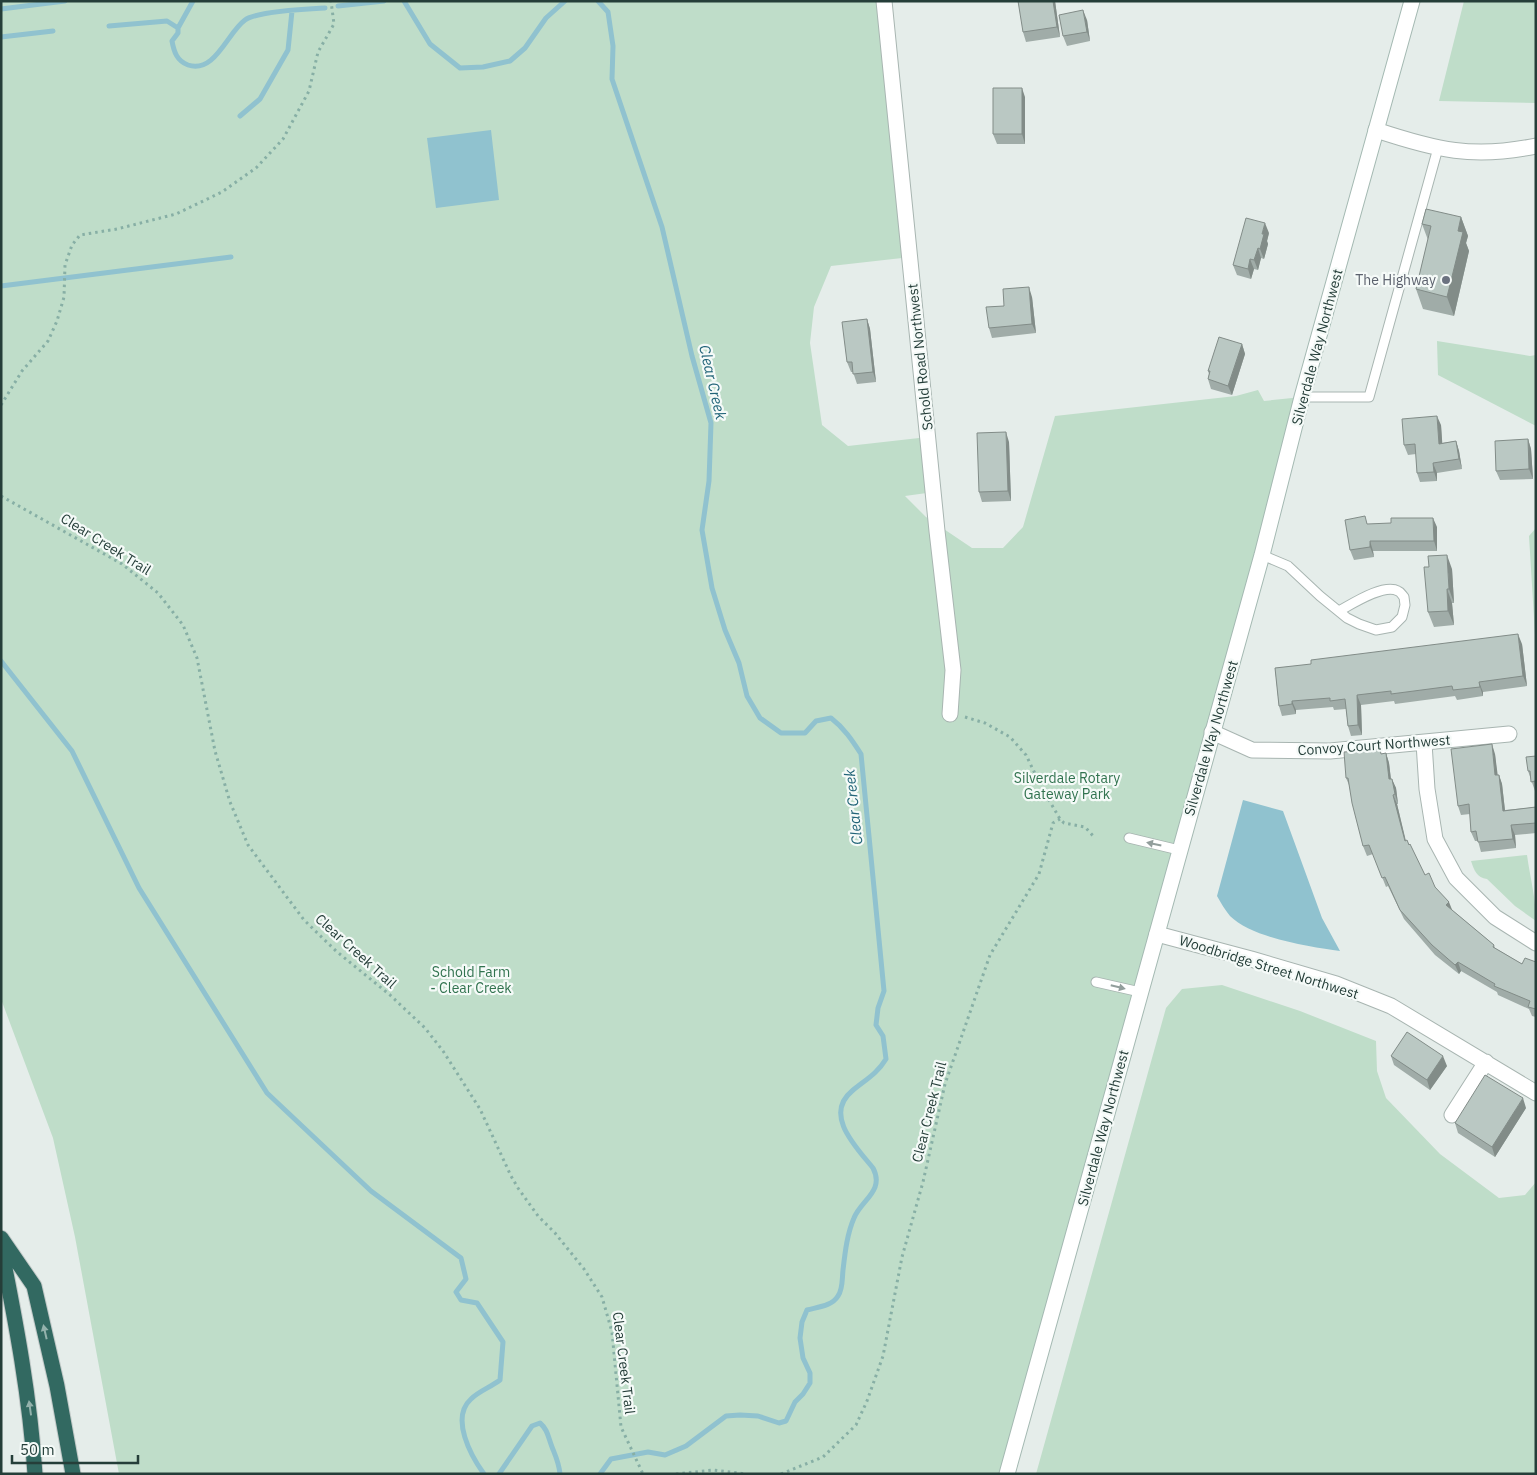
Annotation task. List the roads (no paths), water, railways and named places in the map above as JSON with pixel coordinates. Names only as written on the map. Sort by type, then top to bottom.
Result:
[{"type":"highway","points":[[1,1238],[34,1286],[57,1386],[73,1474]]},
{"type":"highway","points":[[1,1248],[22,1351],[31,1416],[36,1474]]},
{"type":"street","name":"Schold Road Northwest","points":[[884,1],[937,531],[953,670],[950,714]]},
{"type":"street","name":"Silverdale Way Northwest","points":[[1007,1474],[1262,555],[1302,397],[1412,1]]},
{"type":"street","points":[[1376,130],[1452,151],[1480,153],[1509,152],[1536,146]]},
{"type":"street","name":"Convoy Court Northwest","points":[[1212,732],[1252,750],[1330,751],[1509,734]]},
{"type":"street","points":[[1424,743],[1427,789],[1435,839],[1456,878],[1494,917],[1536,943]]},
{"type":"street","name":"Woodbridge Street Northwest","points":[[1157,934],[1251,958],[1336,984],[1391,1006],[1536,1093]]},
{"type":"street","points":[[1452,1115],[1486,1062]]},
{"type":"lane","points":[[1302,397],[1369,397],[1438,148]]},
{"type":"lane","points":[[1262,555],[1288,566],[1320,596],[1347,618],[1376,630],[1392,627],[1402,617],[1405,605],[1404,597],[1398,591],[1388,589],[1371,594],[1339,611]]},
{"type":"lane","points":[[1129,838],[1179,850]]},
{"type":"lane","points":[[1096,982],[1140,992]]},
{"type":"water","points":[[491,130],[499,200],[436,208],[427,138]]},
{"type":"water","points":[[1243,800],[1283,811],[1322,918],[1340,951],[1298,944],[1267,936],[1240,924],[1230,916],[1223,906],[1217,896]]},
{"type":"waterway","points":[[1,9],[65,1]]},
{"type":"waterway","points":[[193,1],[178,28],[178,33],[172,41],[179,59],[188,65],[197,66],[206,64],[213,58],[238,26],[251,17],[283,11],[325,8]]},
{"type":"waterway","points":[[338,6],[384,1]]},
{"type":"waterway","points":[[404,1],[430,44],[460,68],[483,67],[510,61],[525,48],[546,18],[565,1]]},
{"type":"waterway","name":"Clear Creek","points":[[598,1],[608,12],[613,46],[612,79],[662,227],[692,356],[711,423],[709,481],[702,530],[712,588],[725,630],[739,663],[747,696],[760,718],[781,733],[805,733],[816,721],[831,718],[844,730],[861,754],[884,991],[878,1008],[876,1025],[883,1036],[886,1059],[875,1073],[852,1091],[844,1100],[841,1110],[842,1121],[846,1131],[873,1168],[876,1183],[871,1195],[857,1212],[852,1224],[840,1293],[832,1302],[807,1310],[802,1322],[800,1338],[803,1358],[810,1373],[810,1383],[795,1402],[786,1421],[779,1423],[758,1416],[726,1416],[686,1446],[665,1455],[648,1452],[611,1459],[600,1474]]},
{"type":"waterway","points":[[240,116],[260,99],[288,50],[292,11]]},
{"type":"waterway","points":[[109,26],[167,21],[178,28]]},
{"type":"waterway","points":[[1,37],[53,31]]},
{"type":"waterway","points":[[1,286],[231,257]]},
{"type":"waterway","points":[[1,661],[72,751],[139,888],[267,1093],[371,1191],[461,1258],[466,1279],[456,1292],[461,1300],[477,1303],[503,1342],[500,1380],[471,1399],[465,1407],[462,1416],[465,1437],[484,1474]]},
{"type":"waterway","points":[[499,1474],[532,1426],[540,1423],[545,1428],[560,1474]]},
{"type":"place","name":"The Highway","points":[[1446,280]]},
{"type":"park label","name":"Silverdale Rotary Gateway Park","points":[[1067,786]]},
{"type":"park label","name":"Schold Farm - Clear Creek","points":[[471,980]]}]
